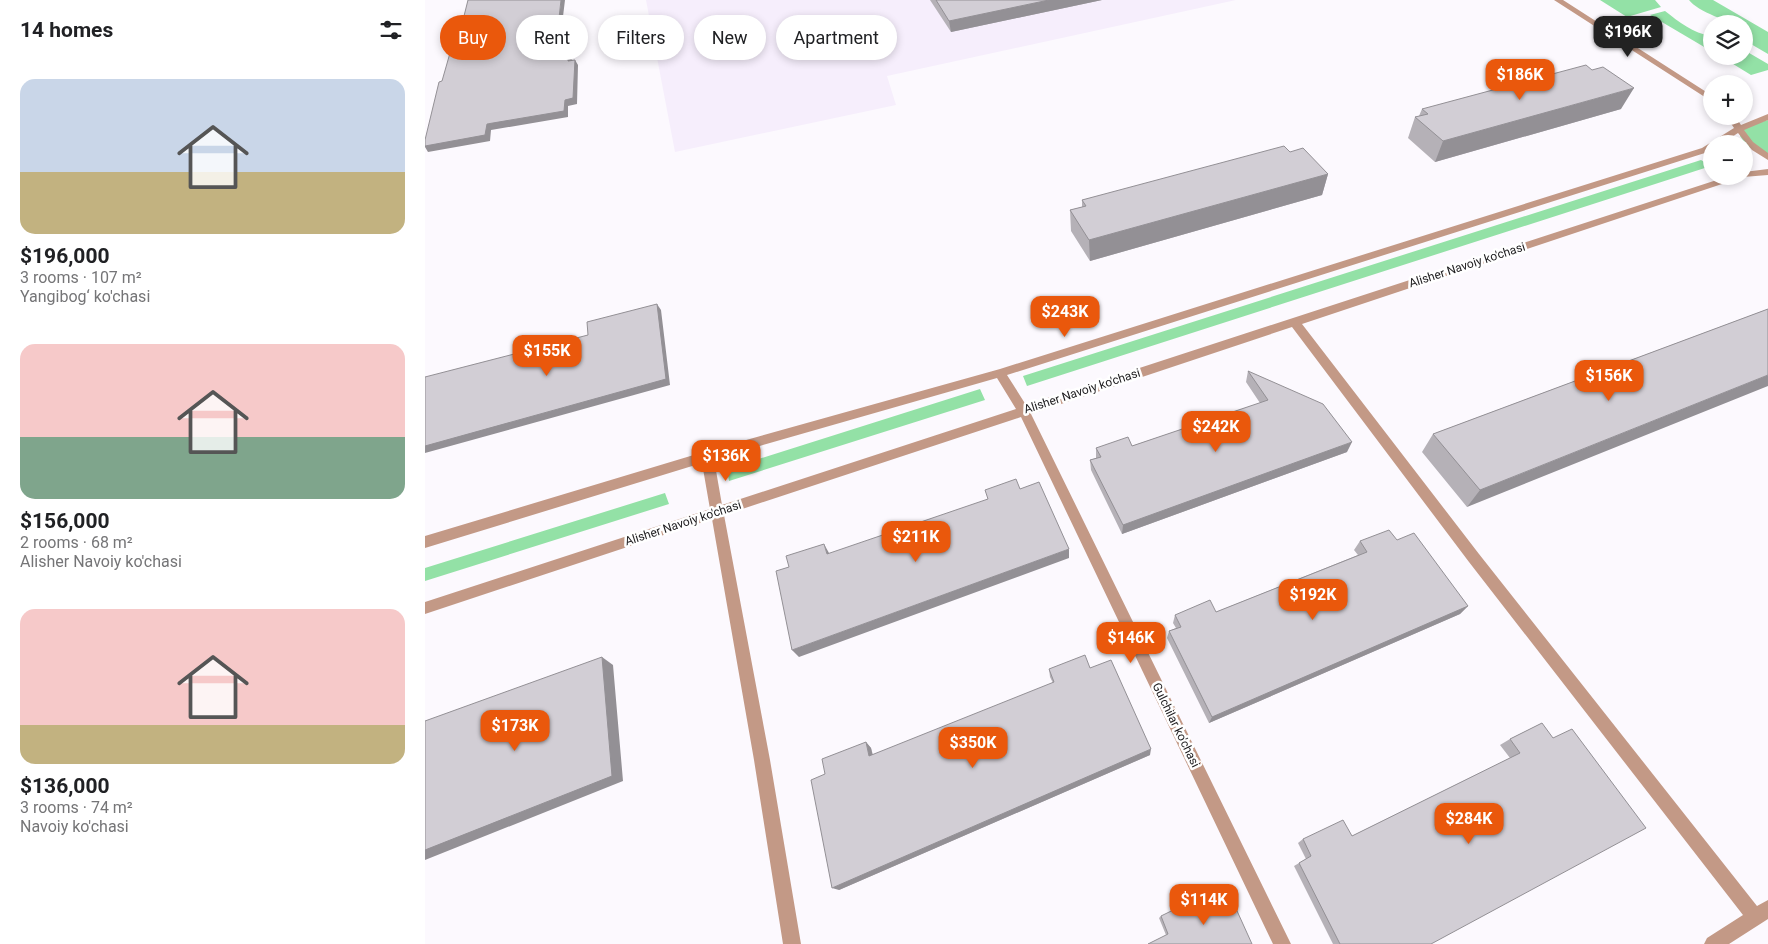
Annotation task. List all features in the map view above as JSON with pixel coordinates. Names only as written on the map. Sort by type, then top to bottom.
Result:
[{"type":"street","points":[[1558,0],[1703,94]]},
{"type":"street","points":[[1729,135],[1740,128],[1768,117]]},
{"type":"street","points":[[1738,125],[1744,138],[1768,157]]},
{"type":"street","points":[[425,542],[707,456],[1000,373],[1703,151]]},
{"type":"street","points":[[1753,174],[1768,172]]},
{"type":"street","name":"Alisher Navoiy ko'chasi","points":[[425,608],[1712,185]]},
{"type":"street","points":[[1294,322],[1474,558],[1762,913],[1713,944]]},
{"type":"street","name":"Gulchilar ko'chasi","points":[[1000,373],[1023,410],[1283,944]]},
{"type":"street","points":[[707,456],[762,760],[792,944]]},
{"type":"shaded area","points":[[646,0],[1236,0],[887,76],[896,105],[675,152],[657,60],[684,60],[684,15],[649,15]]},
{"type":"green space","points":[[1600,0],[1655,0],[1661,7],[1627,17]]},
{"type":"green space","points":[[1689,0],[1713,0],[1739,15],[1713,15]]},
{"type":"green space","points":[[1665,11],[1692,30],[1703,35],[1703,46],[1650,15]]},
{"type":"green space","points":[[1753,23],[1768,32],[1768,54],[1753,45]]},
{"type":"green space","points":[[1753,55],[1768,64],[1768,70],[1751,75],[1735,65],[1753,65]]},
{"type":"green space","points":[[1768,120],[1768,158],[1753,149],[1753,135],[1740,135],[1743,127]]},
{"type":"green space","points":[[1701,160],[1703,161],[1703,169],[1027,386],[1023,376]]},
{"type":"green space","points":[[980,389],[985,400],[729,481],[727,469]]},
{"type":"green space","points":[[665,493],[669,504],[425,581],[425,568]]},
{"type":"building","points":[[468,0],[561,0],[559,15],[516,15],[516,60],[575,60],[573,98],[565,100],[564,111],[487,124],[485,135],[425,146],[439,82],[442,81],[448,60],[506,60],[506,15],[464,15]]},
{"type":"building","points":[[936,0],[1049,0],[949,21]]},
{"type":"building","points":[[1586,65],[1592,70],[1603,67],[1634,88],[1443,141],[1415,117],[1428,114],[1422,109]]},
{"type":"building","points":[[1284,146],[1290,152],[1303,148],[1328,174],[1089,240],[1070,210],[1086,206],[1082,200]]},
{"type":"building","points":[[657,304],[666,379],[425,446],[425,377],[588,335],[587,322]]},
{"type":"building","points":[[1768,309],[1768,375],[1480,490],[1433,434]]},
{"type":"building","points":[[1248,371],[1323,404],[1352,442],[1123,525],[1090,460],[1101,457],[1096,448],[1128,437],[1132,446],[1268,400]]},
{"type":"building","points":[[1016,479],[1020,489],[1039,482],[1069,549],[792,650],[776,571],[789,567],[786,556],[824,544],[827,554],[988,499],[985,490]]},
{"type":"building","points":[[1389,530],[1397,540],[1414,533],[1468,606],[1212,717],[1169,631],[1181,627],[1175,615],[1210,600],[1216,612],[1367,552],[1360,541]]},
{"type":"building","points":[[1085,655],[1090,668],[1111,660],[1151,749],[832,888],[811,780],[825,774],[822,759],[866,742],[869,756],[1054,682],[1049,669]]},
{"type":"building","points":[[602,657],[612,776],[425,850],[425,721]]},
{"type":"building","points":[[1542,723],[1553,738],[1572,729],[1646,828],[1431,944],[1340,944],[1299,863],[1311,856],[1303,839],[1343,820],[1352,836],[1520,753],[1510,739]]},
{"type":"building","points":[[1202,896],[1209,914],[1233,902],[1252,944],[1148,944],[1168,934],[1161,916]]}]
